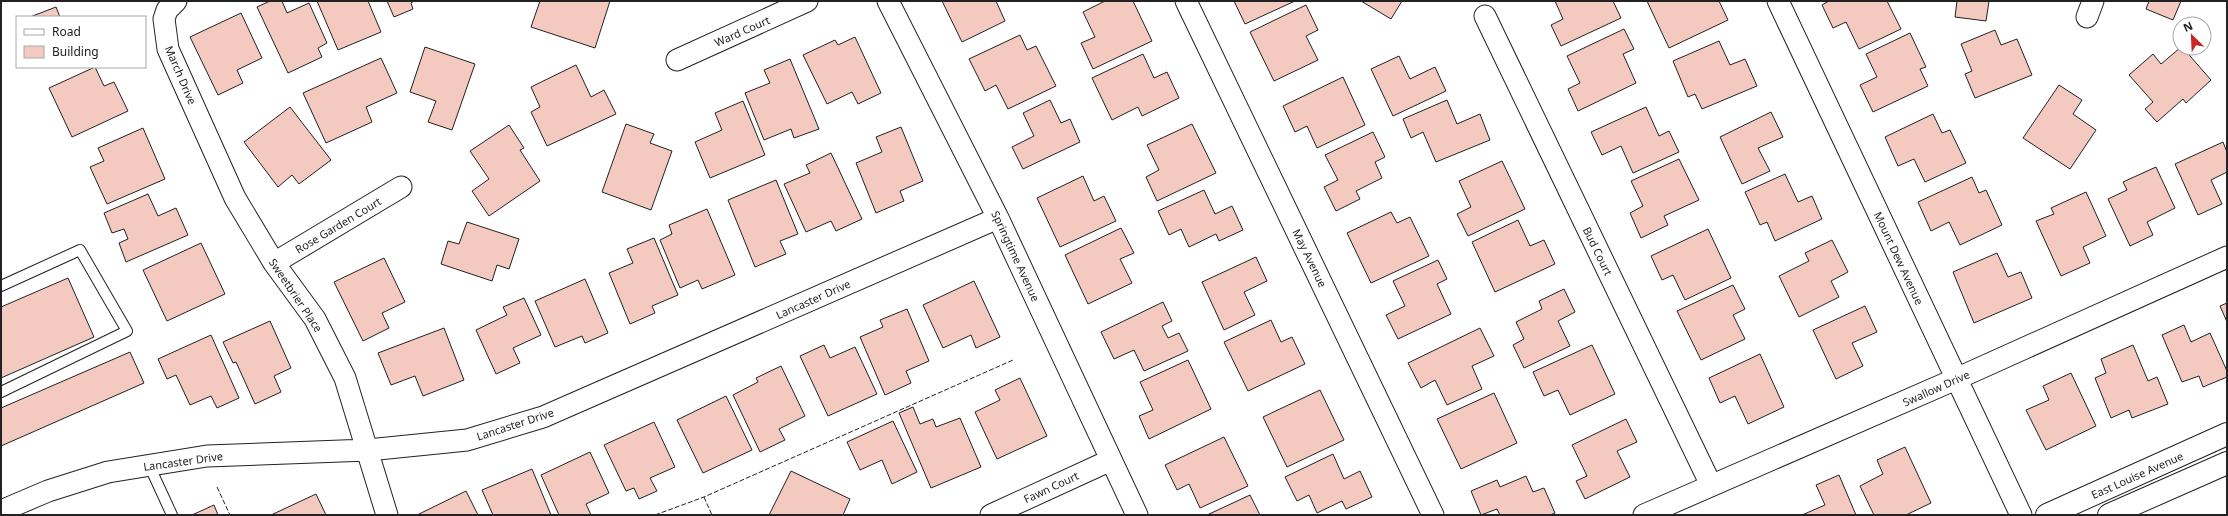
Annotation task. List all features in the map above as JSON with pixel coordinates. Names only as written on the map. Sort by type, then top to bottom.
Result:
[{"type":"street","name":"March Drive","points":[[176,1],[167,10],[164,19],[168,49],[204,128]]},
{"type":"street","name":"Ward Court","points":[[677,60],[807,1]]},
{"type":"street","name":"Springtime Avenue","points":[[888,1],[998,218],[1137,515]]},
{"type":"street","name":"May Avenue","points":[[1186,1],[1433,515]]},
{"type":"street","name":"Mount Dew Avenue","points":[[1778,1],[2021,515]]},
{"type":"street","name":"Bud Court","points":[[1484,16],[1711,485]]},
{"type":"street","name":"Sweetbrier Place","points":[[204,128],[236,198],[274,263],[315,319],[342,371],[368,450],[379,496],[387,515]]},
{"type":"street","name":"Rose Garden Court","points":[[274,263],[401,187]]},
{"type":"street","name":"Lancaster Drive","points":[[1,511],[48,491],[108,472],[207,456],[368,450],[467,440],[543,417],[998,218]]},
{"type":"street","name":"Swallow Drive","points":[[1644,515],[1956,379],[2227,257]]},
{"type":"street","name":"East Louise Avenue","points":[[2047,515],[2227,434]]},
{"type":"street","name":"Fawn Court","points":[[990,515],[1111,460]]},
{"type":"street","points":[[2109,515],[2227,463]]},
{"type":"lane","points":[[1,286],[80,250],[128,331],[1,392]]},
{"type":"lane","points":[[149,465],[172,515]]},
{"type":"building","points":[[270,1],[282,1],[287,13],[309,3],[327,43],[318,48],[322,57],[288,73],[257,7]]},
{"type":"building","points":[[317,1],[368,1],[381,32],[338,50]]},
{"type":"building","points":[[387,1],[414,1],[411,3],[413,9],[394,17]]},
{"type":"building","points":[[540,1],[610,1],[595,48],[531,27]]},
{"type":"building","points":[[942,1],[996,1],[1005,21],[962,42]]},
{"type":"building","points":[[1105,1],[1133,1],[1152,41],[1093,69],[1081,43],[1095,37],[1083,12]]},
{"type":"building","points":[[1234,1],[1295,1],[1245,24]]},
{"type":"building","points":[[1361,1],[1402,1],[1391,19]]},
{"type":"building","points":[[1555,1],[1613,1],[1621,18],[1561,46],[1551,25],[1563,19]]},
{"type":"building","points":[[1647,1],[1719,1],[1728,20],[1669,48]]},
{"type":"building","points":[[1829,1],[1887,1],[1901,29],[1859,49],[1846,22],[1833,28],[1822,5]]},
{"type":"building","points":[[1957,1],[1989,1],[1986,21],[1955,17]]},
{"type":"building","points":[[2149,1],[2181,1],[2175,16],[2172,16],[2172,20],[2146,9]]},
{"type":"building","points":[[1306,5],[1318,30],[1306,36],[1318,60],[1274,81],[1250,32]]},
{"type":"building","points":[[56,7],[60,16],[33,16]]},
{"type":"building","points":[[241,13],[262,58],[237,70],[243,83],[218,95],[190,37]]},
{"type":"building","points":[[1624,29],[1634,49],[1623,54],[1636,83],[1578,111],[1568,89],[1580,83],[1567,56]]},
{"type":"building","points":[[1995,30],[2001,45],[2017,39],[2032,75],[1975,98],[1965,74],[1972,71],[1961,44]]},
{"type":"building","points":[[1910,33],[1926,67],[1920,69],[1928,86],[1873,112],[1860,85],[1877,77],[1866,54]]},
{"type":"building","points":[[1020,35],[1027,50],[1036,46],[1056,86],[1008,109],[996,85],[985,91],[969,59]]},
{"type":"building","points":[[855,37],[881,93],[858,104],[852,92],[827,104],[803,55],[835,40],[838,45]]},
{"type":"building","points":[[1719,41],[1730,65],[1745,59],[1757,86],[1702,109],[1695,94],[1688,97],[1673,61]]},
{"type":"building","points":[[425,47],[475,64],[452,130],[428,122],[436,101],[410,92]]},
{"type":"building","points":[[1143,54],[1154,78],[1167,72],[1179,98],[1142,116],[1138,107],[1112,120],[1092,78]]},
{"type":"building","points":[[2153,54],[2161,64],[2172,55],[2172,56],[2190,56],[2211,80],[2186,103],[2183,99],[2157,122],[2145,109],[2153,102],[2129,75]]},
{"type":"building","points":[[1399,56],[1410,79],[1435,67],[1446,91],[1393,116],[1371,69]]},
{"type":"building","points":[[381,58],[397,93],[366,107],[372,122],[326,143],[303,93]]},
{"type":"building","points":[[790,59],[819,129],[794,138],[791,129],[764,140],[745,93],[770,83],[764,70]]},
{"type":"building","points":[[576,65],[591,97],[604,90],[616,114],[547,146],[531,112],[540,107],[531,87]]},
{"type":"building","points":[[95,68],[104,86],[114,82],[128,111],[72,137],[49,88]]},
{"type":"building","points":[[1343,77],[1365,125],[1317,148],[1307,126],[1295,132],[1283,106]]},
{"type":"building","points":[[2059,85],[2082,100],[2073,114],[2096,130],[2070,169],[2023,138]]},
{"type":"building","points":[[1050,100],[1061,123],[1070,119],[1080,142],[1023,169],[1012,147],[1034,136],[1023,113]]},
{"type":"building","points":[[1447,100],[1457,124],[1480,114],[1490,140],[1436,162],[1423,132],[1411,138],[1403,119]]},
{"type":"building","points":[[743,101],[765,155],[710,178],[695,142],[722,130],[715,113]]},
{"type":"building","points":[[290,107],[331,160],[299,184],[292,175],[278,187],[244,142]]},
{"type":"building","points":[[1646,107],[1659,136],[1669,131],[1679,152],[1633,173],[1621,146],[1602,155],[1591,132]]},
{"type":"building","points":[[1771,112],[1783,137],[1758,148],[1770,171],[1742,184],[1720,137]]},
{"type":"building","points":[[1933,114],[1942,133],[1950,130],[1966,163],[1925,182],[1914,159],[1898,166],[1885,137]]},
{"type":"building","points":[[626,124],[654,134],[650,143],[672,151],[651,210],[602,192]]},
{"type":"building","points":[[1192,124],[1216,173],[1157,201],[1146,177],[1159,170],[1147,145]]},
{"type":"building","points":[[509,125],[524,148],[520,150],[540,181],[489,216],[472,191],[489,179],[470,151]]},
{"type":"building","points":[[901,127],[923,181],[900,191],[904,201],[876,213],[856,163],[882,152],[876,137]]},
{"type":"building","points":[[143,128],[165,179],[107,204],[90,167],[104,161],[98,148]]},
{"type":"building","points":[[1373,132],[1385,157],[1375,162],[1382,178],[1356,191],[1360,199],[1336,211],[1324,187],[1338,180],[1325,155]]},
{"type":"building","points":[[2223,142],[2227,152],[2227,172],[2211,180],[2222,204],[2198,215],[2175,164]]},
{"type":"building","points":[[831,153],[862,219],[836,231],[831,221],[806,232],[784,184],[810,173],[806,165]]},
{"type":"building","points":[[1679,159],[1699,200],[1664,216],[1668,225],[1641,238],[1630,213],[1643,206],[1631,181]]},
{"type":"building","points":[[1502,161],[1525,209],[1468,236],[1457,214],[1471,207],[1459,181]]},
{"type":"building","points":[[2156,167],[2175,208],[2147,222],[2153,235],[2130,246],[2108,199],[2127,190],[2123,182]]},
{"type":"building","points":[[1785,174],[1798,202],[1812,196],[1822,219],[1775,241],[1767,222],[1760,225],[1745,192]]},
{"type":"building","points":[[1083,176],[1094,201],[1104,196],[1116,221],[1060,247],[1037,198]]},
{"type":"building","points":[[1972,177],[1979,193],[1986,190],[2002,225],[1960,245],[1949,222],[1931,231],[1918,202]]},
{"type":"building","points":[[776,180],[798,234],[780,241],[786,254],[755,267],[728,200]]},
{"type":"building","points":[[1204,190],[1215,214],[1232,206],[1243,230],[1219,241],[1216,234],[1189,247],[1181,229],[1169,235],[1158,211]]},
{"type":"building","points":[[2086,192],[2106,236],[2083,247],[2090,263],[2061,276],[2036,221],[2054,214],[2051,208]]},
{"type":"building","points":[[148,194],[158,216],[176,208],[188,235],[126,262],[119,243],[128,239],[124,229],[112,233],[104,213]]},
{"type":"building","points":[[707,209],[735,275],[702,289],[698,280],[680,288],[660,240],[672,234],[669,225]]},
{"type":"building","points":[[1391,212],[1397,223],[1410,217],[1429,256],[1371,283],[1347,233]]},
{"type":"building","points":[[1518,220],[1530,246],[1544,240],[1555,264],[1495,292],[1472,242]]},
{"type":"building","points":[[467,222],[519,239],[509,269],[497,265],[492,281],[441,264],[448,241],[459,244]]},
{"type":"building","points":[[1121,228],[1134,253],[1120,259],[1132,283],[1088,304],[1065,255]]},
{"type":"building","points":[[1708,229],[1731,278],[1685,300],[1673,275],[1662,280],[1651,256]]},
{"type":"building","points":[[654,238],[678,295],[652,306],[655,313],[630,324],[609,273],[633,263],[627,249]]},
{"type":"building","points":[[1832,240],[1848,272],[1831,281],[1839,297],[1799,317],[1779,276],[1809,261],[1805,253]]},
{"type":"building","points":[[201,243],[225,294],[167,321],[143,270]]},
{"type":"building","points":[[1997,253],[2008,277],[2021,272],[2032,298],[1974,323],[1953,272]]},
{"type":"building","points":[[1256,257],[1267,281],[1244,292],[1255,315],[1224,330],[1202,282]]},
{"type":"building","points":[[384,258],[405,302],[382,313],[389,328],[363,341],[334,282]]},
{"type":"building","points":[[1438,260],[1447,279],[1437,284],[1451,314],[1398,339],[1386,315],[1405,306],[1393,281]]},
{"type":"building","points":[[68,278],[94,337],[1,378],[1,307]]},
{"type":"building","points":[[585,279],[608,333],[585,343],[582,336],[555,347],[535,301]]},
{"type":"building","points":[[974,281],[1000,337],[976,348],[971,335],[943,348],[923,305]]},
{"type":"building","points":[[1733,285],[1745,309],[1733,315],[1745,339],[1701,360],[1677,311]]},
{"type":"building","points":[[1564,289],[1575,312],[1558,321],[1570,346],[1524,368],[1513,345],[1524,339],[1516,322],[1542,309],[1539,301]]},
{"type":"building","points":[[524,298],[541,335],[513,348],[520,363],[496,374],[476,330],[507,315],[503,307]]},
{"type":"building","points":[[1163,302],[1172,321],[1162,326],[1168,338],[1179,333],[1188,351],[1144,371],[1134,350],[1114,359],[1101,332]]},
{"type":"building","points":[[2227,303],[2227,322],[2220,306]]},
{"type":"building","points":[[1865,306],[1877,332],[1852,343],[1863,366],[1836,379],[1813,330]]},
{"type":"building","points":[[907,309],[929,361],[906,371],[911,383],[885,395],[860,337],[883,327],[880,320]]},
{"type":"building","points":[[1271,320],[1281,342],[1292,337],[1305,364],[1248,391],[1224,342]]},
{"type":"building","points":[[270,321],[291,368],[274,376],[281,392],[255,404],[236,362],[233,363],[223,342]]},
{"type":"building","points":[[2184,325],[2191,342],[2210,333],[2227,371],[2227,377],[2203,387],[2199,376],[2182,382],[2162,335]]},
{"type":"building","points":[[444,328],[464,380],[423,396],[415,376],[391,385],[378,353]]},
{"type":"building","points":[[1480,328],[1494,356],[1472,366],[1482,389],[1447,405],[1435,380],[1421,388],[1408,363]]},
{"type":"building","points":[[211,335],[239,398],[217,408],[211,396],[190,405],[176,375],[167,379],[158,359]]},
{"type":"building","points":[[824,345],[830,358],[855,347],[877,394],[828,416],[800,356]]},
{"type":"building","points":[[1592,345],[1615,394],[1570,415],[1558,390],[1544,396],[1533,372]]},
{"type":"building","points":[[2133,345],[2148,381],[2157,377],[2168,404],[2132,418],[2129,410],[2111,418],[2095,378],[2106,373],[2101,359]]},
{"type":"building","points":[[130,352],[144,383],[1,446],[1,408]]},
{"type":"building","points":[[1760,354],[1784,407],[1748,424],[1735,396],[1720,403],[1709,378]]},
{"type":"building","points":[[1188,360],[1211,409],[1149,439],[1139,416],[1153,410],[1140,382]]},
{"type":"building","points":[[781,366],[805,416],[779,429],[785,440],[760,452],[733,395],[758,382],[756,378]]},
{"type":"building","points":[[2071,373],[2096,426],[2046,450],[2026,410],[2049,400],[2043,386]]},
{"type":"building","points":[[1020,378],[1047,436],[997,459],[975,412],[1000,400],[995,390]]},
{"type":"building","points":[[1320,390],[1344,440],[1287,467],[1263,417]]},
{"type":"building","points":[[1494,393],[1517,443],[1461,469],[1437,419]]},
{"type":"building","points":[[726,396],[752,450],[703,473],[677,420]]},
{"type":"building","points":[[913,407],[920,424],[933,419],[936,427],[960,418],[981,467],[931,488],[899,413]]},
{"type":"building","points":[[1626,419],[1637,442],[1617,451],[1630,477],[1585,499],[1576,481],[1587,476],[1572,445]]},
{"type":"building","points":[[893,421],[917,472],[892,484],[882,460],[860,470],[847,442]]},
{"type":"building","points":[[654,422],[675,467],[650,478],[657,491],[639,499],[634,488],[626,491],[604,445]]},
{"type":"building","points":[[1224,437],[1248,486],[1200,508],[1189,484],[1177,490],[1165,465]]},
{"type":"building","points":[[1905,447],[1931,503],[1906,515],[1874,515],[1860,486],[1883,474],[1877,460]]},
{"type":"building","points":[[590,452],[609,493],[586,504],[591,515],[559,515],[541,475]]},
{"type":"building","points":[[1333,454],[1344,479],[1360,471],[1372,497],[1346,509],[1342,501],[1317,513],[1309,495],[1297,501],[1285,477]]},
{"type":"building","points":[[532,469],[551,515],[493,515],[482,490]]},
{"type":"building","points":[[791,471],[850,499],[843,515],[769,515]]},
{"type":"building","points":[[1839,475],[1856,515],[1802,515],[1825,505],[1816,485]]},
{"type":"building","points":[[1526,476],[1533,492],[1544,488],[1555,513],[1550,515],[1500,515],[1497,509],[1481,515],[1471,491],[1497,480],[1500,487]]},
{"type":"building","points":[[466,491],[478,515],[417,515]]},
{"type":"building","points":[[316,494],[326,515],[271,515]]},
{"type":"building","points":[[1250,495],[1260,515],[1207,515]]},
{"type":"building","points":[[214,505],[218,515],[192,515]]},
{"type":"fence","points":[[655,515],[704,497],[1013,360]]},
{"type":"fence","points":[[217,487],[230,515]]},
{"type":"fence","points":[[704,497],[712,515]]}]
